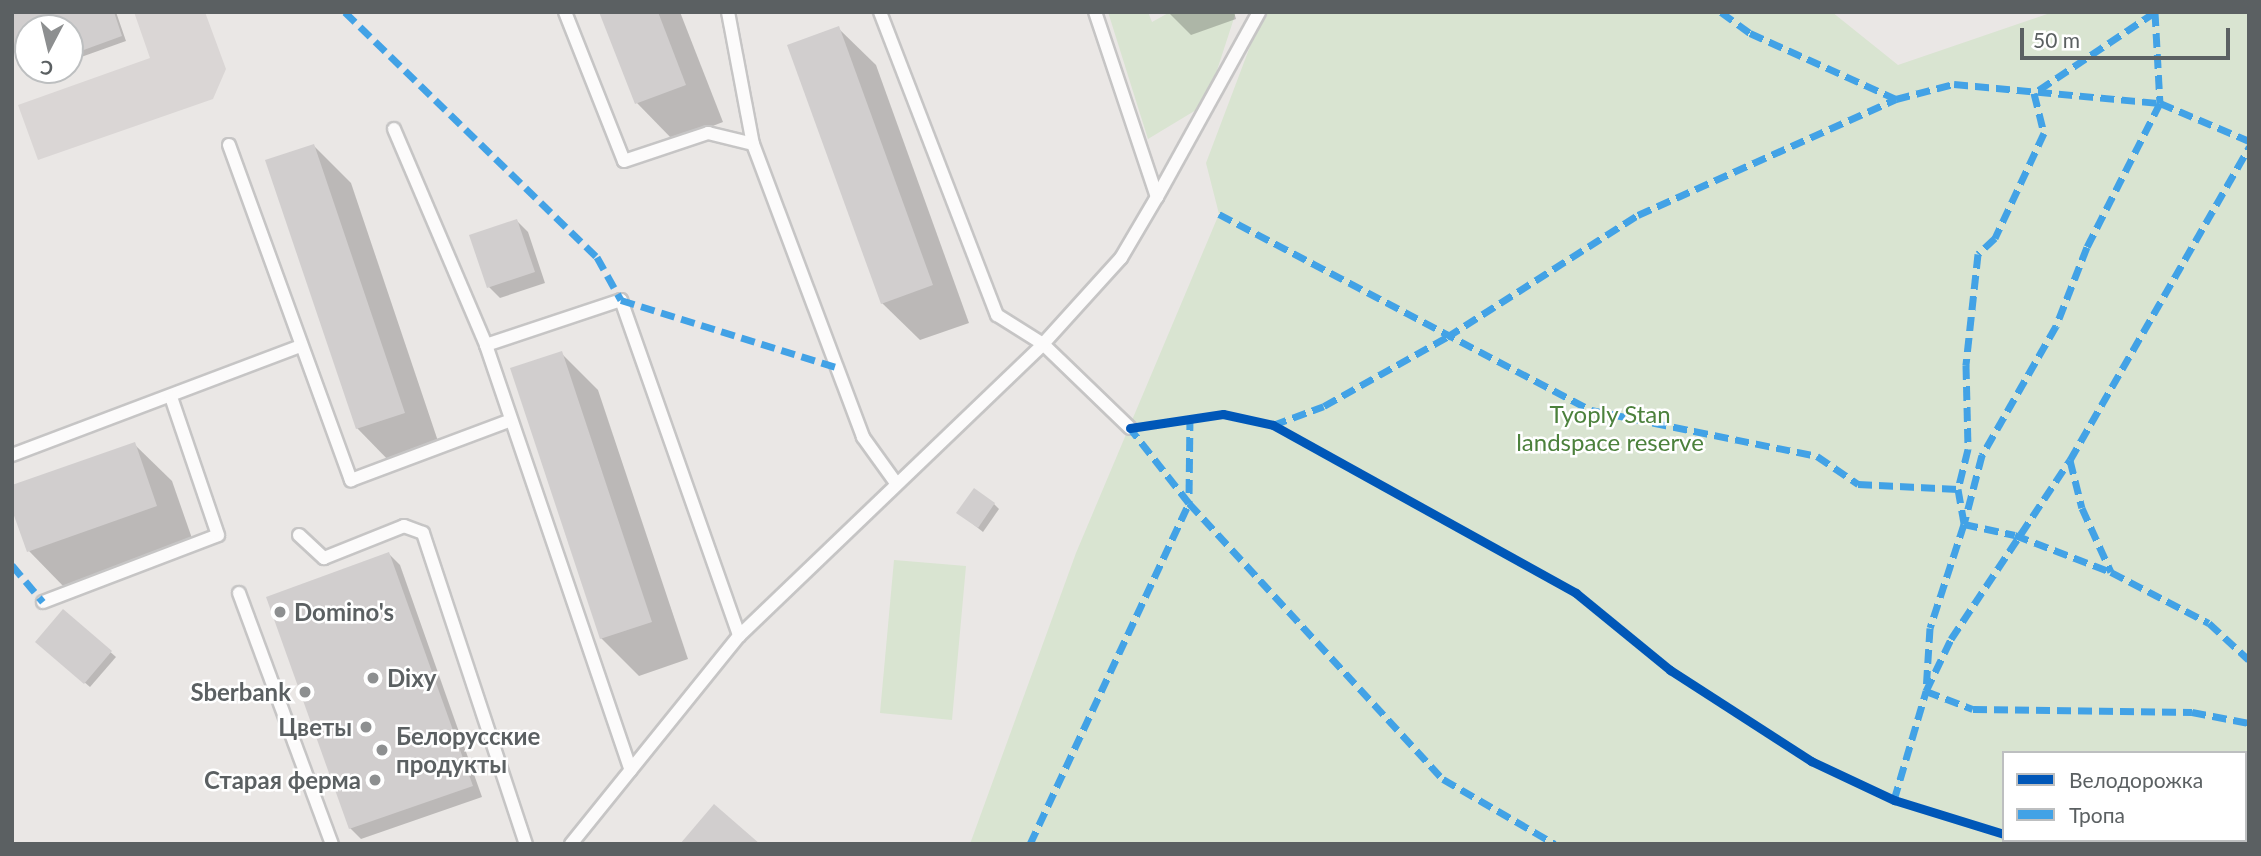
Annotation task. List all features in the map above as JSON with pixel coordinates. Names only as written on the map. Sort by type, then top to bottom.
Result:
[{"type":"lane","points":[[565,12],[624,161],[708,134],[753,144]]},
{"type":"lane","points":[[728,12],[753,144],[863,437],[896,483]]},
{"type":"lane","points":[[880,12],[997,315],[1043,344],[1130,428]]},
{"type":"lane","points":[[1095,12],[1157,197]]},
{"type":"lane","points":[[571,844],[739,636],[1043,344],[1121,258],[1259,12]]},
{"type":"lane","points":[[394,129],[486,345],[509,421],[631,770]]},
{"type":"lane","points":[[229,145],[351,480],[509,421]]},
{"type":"lane","points":[[486,345],[621,300],[739,636]]},
{"type":"lane","points":[[12,455],[300,346]]},
{"type":"lane","points":[[43,602],[218,535],[171,397]]},
{"type":"lane","points":[[299,535],[324,558],[404,526],[423,533],[526,844]]},
{"type":"lane","points":[[239,593],[332,844]]},
{"type":"shaded area","points":[[134,12],[205,12],[226,69],[213,99],[38,160],[18,105],[77,84],[84,84],[84,82],[150,58]]},
{"type":"green space","points":[[1108,12],[1148,12],[1152,22],[1170,12],[1236,12],[1206,104],[1148,139]]},
{"type":"green space","name":"Tyoply Stan landspace reserve","points":[[1263,12],[1832,12],[1898,65],[2053,12],[2249,12],[2249,844],[970,844],[1076,553],[1219,214],[1206,163]]},
{"type":"green space","points":[[894,560],[966,566],[952,720],[880,713]]},
{"type":"building","points":[[12,12],[114,12],[122,36],[84,50],[84,14],[14,14],[14,47]]},
{"type":"building","points":[[599,12],[658,12],[686,85],[635,104]]},
{"type":"building","points":[[839,26],[933,285],[881,304],[787,45]]},
{"type":"building","points":[[314,144],[405,413],[356,429],[265,160]]},
{"type":"building","points":[[517,219],[535,272],[487,288],[469,235]]},
{"type":"building","points":[[562,351],[652,622],[600,639],[510,368]]},
{"type":"building","points":[[135,442],[157,506],[27,552],[12,510],[12,485]]},
{"type":"building","points":[[974,488],[995,503],[978,528],[956,513]]},
{"type":"building","points":[[389,552],[473,786],[349,829],[266,597]]},
{"type":"building","points":[[63,609],[112,651],[84,684],[35,642]]},
{"type":"building","points":[[714,804],[760,844],[680,844]]},
{"type":"marked path","points":[[345,12],[597,257],[621,300],[839,368]]},
{"type":"marked path","points":[[1721,12],[1750,33],[1896,99],[1954,84],[2160,103],[2249,141]]},
{"type":"marked path","points":[[2155,12],[2034,93],[2044,133],[1995,238],[1978,254],[1966,365],[1968,449],[1958,489],[1964,524],[1930,628],[1926,691],[1973,709],[2192,712],[2249,723]]},
{"type":"marked path","points":[[2155,12],[2160,103],[2087,247],[2056,326],[1982,455],[1964,524],[2015,535],[2111,572],[2209,623],[2249,660]]},
{"type":"marked path","points":[[1273,425],[1324,406],[1447,337],[1638,215],[1896,99]]},
{"type":"marked path","points":[[1894,800],[1926,691],[1951,639],[2070,460],[2249,147]]},
{"type":"marked path","points":[[1219,214],[1591,410],[1817,456],[1858,484],[1958,489]]},
{"type":"marked path","points":[[1190,416],[1189,503],[1443,779],[1555,844]]},
{"type":"marked path","points":[[1030,844],[1189,503],[1130,428]]},
{"type":"marked path","points":[[2070,460],[2082,508],[2111,572]]},
{"type":"marked path","points":[[12,565],[43,602]]},
{"type":"cycle path","points":[[1130,428],[1223,414],[1273,425],[1576,593],[1670,670],[1811,761],[1894,800],[2002,833]]},
{"type":"place","name":"Domino's","points":[[280,612]]},
{"type":"place","name":"Dixy","points":[[373,678]]},
{"type":"place","name":"Sberbank","points":[[305,692]]},
{"type":"place","name":"Цветы","points":[[366,727]]},
{"type":"place","name":"Белорусские продукты","points":[[382,750]]},
{"type":"place","name":"Старая ферма","points":[[375,780]]}]
